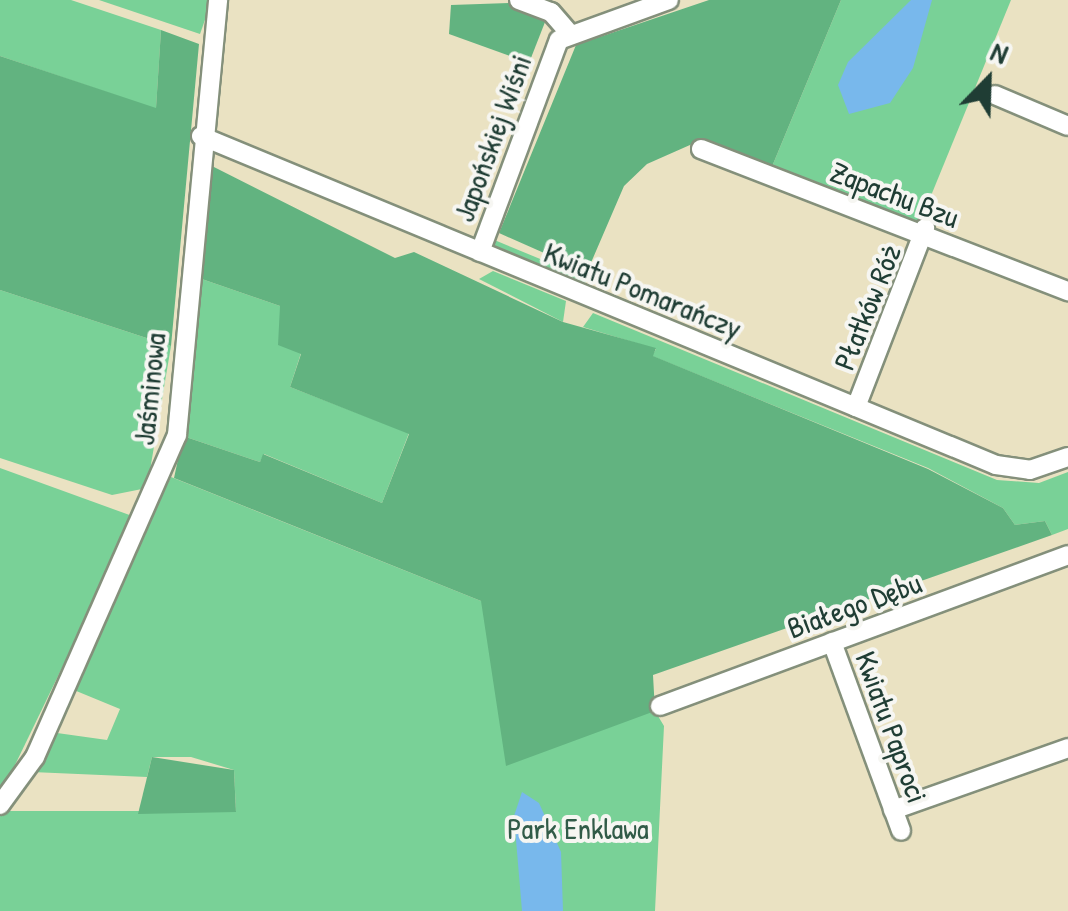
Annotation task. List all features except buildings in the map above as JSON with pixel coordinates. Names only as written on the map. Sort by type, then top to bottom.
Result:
[{"type":"street","name":"Jaśminowa","points":[[0,805],[35,756],[172,453],[201,136],[218,0]]},
{"type":"street","points":[[519,0],[551,12],[569,33]]},
{"type":"street","name":"Japońskiej Wiśni","points":[[480,252],[550,56],[569,33],[668,0]]},
{"type":"street","points":[[996,96],[1068,126]]},
{"type":"street","name":"Kwiatu Pomarańczy","points":[[201,136],[1012,470],[1068,457]]},
{"type":"street","name":"Zapachu Bzu","points":[[701,149],[926,231],[1068,291]]},
{"type":"street","name":"Płatków Róż","points":[[856,406],[926,231]]},
{"type":"street","name":"Białego Dębu","points":[[660,706],[1068,555]]},
{"type":"street","name":"Kwiatu Paproci","points":[[832,642],[901,831]]},
{"type":"street","points":[[893,810],[1068,748]]},
{"type":"green space","points":[[0,0],[71,0],[161,30],[156,109],[0,56]]},
{"type":"green space","points":[[99,0],[212,0],[200,34]]},
{"type":"green space","points":[[709,0],[841,0],[771,169],[699,141],[647,164],[624,186],[587,272],[499,233],[576,45]]},
{"type":"green space","points":[[841,0],[1011,0],[919,225],[771,169]]},
{"type":"green space","points":[[509,3],[547,17],[529,63],[449,34],[451,5]]},
{"type":"green space","points":[[161,30],[199,44],[171,346],[0,290],[0,56],[156,108]]},
{"type":"green space","points":[[206,163],[395,258],[414,252],[563,322],[656,348],[653,356],[928,469],[1003,508],[1015,525],[1045,521],[1052,535],[653,675],[655,711],[506,766],[481,601],[174,478],[183,436],[260,462],[263,454],[382,503],[409,434],[290,387],[301,354],[278,345],[280,306],[196,277]]},
{"type":"green space","points":[[492,239],[586,278],[585,284],[496,251]]},
{"type":"green space","points":[[493,271],[566,301],[563,322],[479,279]]},
{"type":"green space","points":[[196,277],[280,306],[301,353],[290,387],[409,433],[382,503],[264,454],[260,462],[183,436]]},
{"type":"green space","points":[[0,290],[171,346],[147,488],[112,495],[0,458]]},
{"type":"green space","points":[[593,313],[997,480],[1039,483],[1068,472],[1068,529],[1052,535],[1045,521],[1015,525],[1003,508],[928,468],[652,356],[656,349],[583,327]]},
{"type":"green space","points":[[0,468],[135,517],[0,796]]},
{"type":"green space","name":"Park Enklawa","points":[[171,477],[481,601],[655,711],[664,726],[655,911],[0,911],[0,811],[236,811],[234,770],[191,757],[152,757],[147,777],[32,772],[50,732],[107,740],[120,709],[69,688]]},
{"type":"green space","points":[[152,757],[234,770],[236,812],[138,814]]},
{"type":"water","points":[[911,0],[932,0],[913,68],[890,103],[849,114],[838,85],[848,62]]},
{"type":"water","points":[[522,792],[539,803],[561,852],[563,911],[522,911],[514,816]]}]
